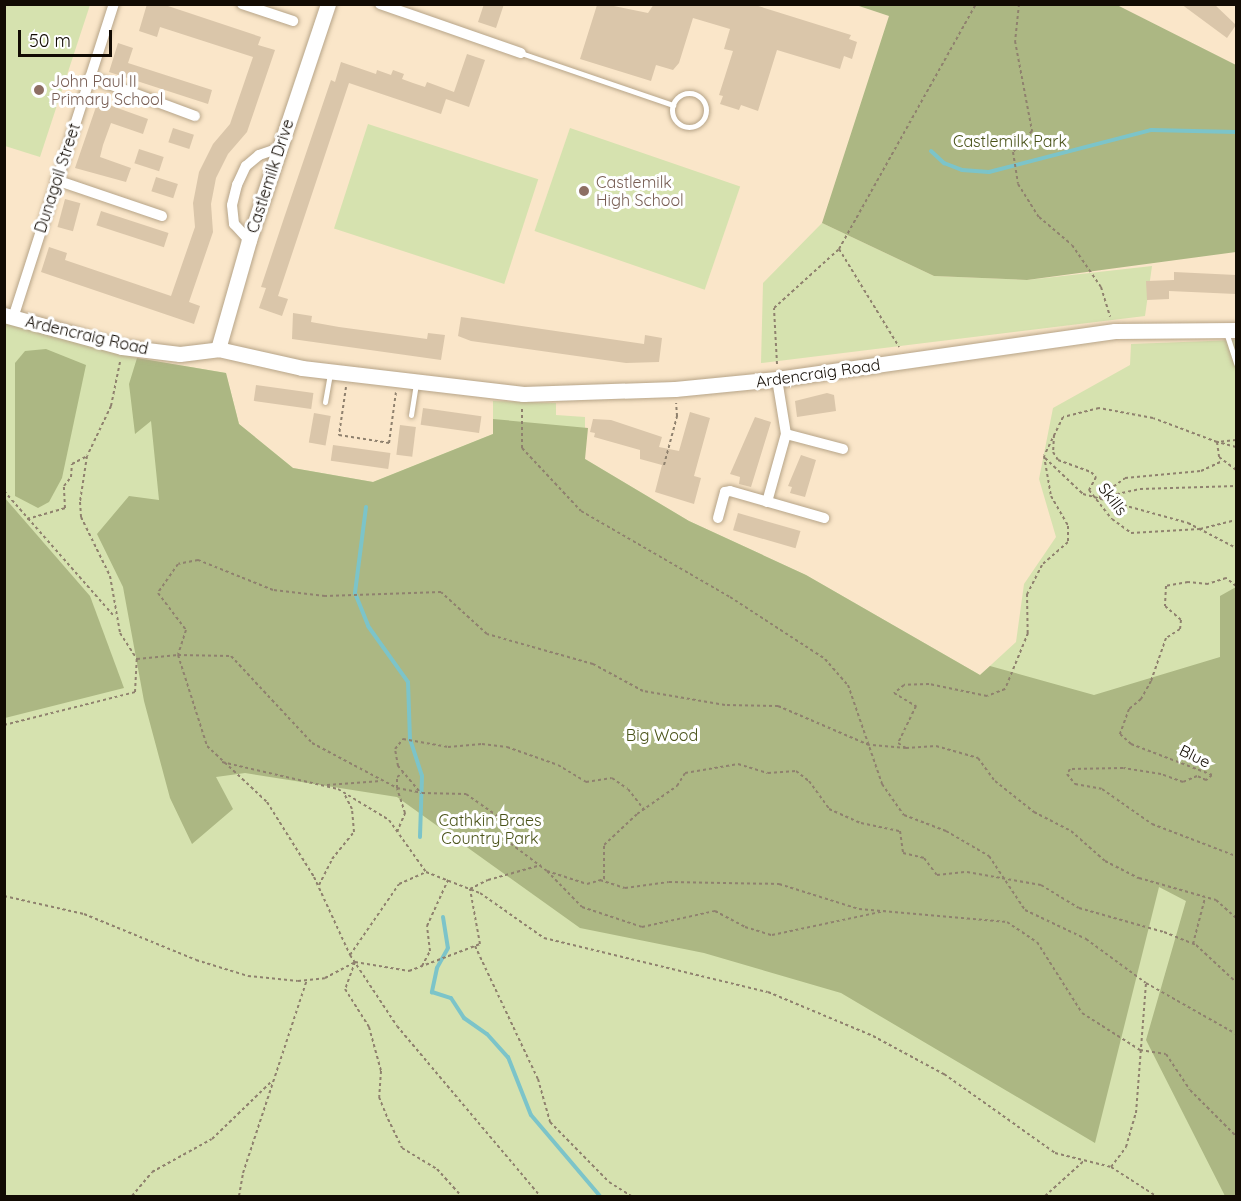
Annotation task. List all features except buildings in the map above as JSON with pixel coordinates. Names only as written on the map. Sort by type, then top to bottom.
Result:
[{"type":"street","name":"Dunagoil Street","points":[[9,317],[114,4]]},
{"type":"street","points":[[242,4],[293,21]]},
{"type":"street","name":"Castlemilk Drive","points":[[218,349],[249,240],[328,4]]},
{"type":"street","points":[[380,4],[521,53]]},
{"type":"street","points":[[90,77],[195,116]]},
{"type":"street","points":[[249,240],[234,224],[232,205],[237,185],[246,166],[259,155],[279,148]]},
{"type":"street","points":[[56,180],[162,216]]},
{"type":"street","name":"Ardencraig Road","points":[[9,317],[122,347],[180,354],[218,349],[331,371],[523,394],[675,389],[777,379],[1115,331],[1231,330]]},
{"type":"street","points":[[767,502],[786,434],[777,379]]},
{"type":"street","points":[[786,434],[843,449]]},
{"type":"street","points":[[718,519],[725,492],[824,518]]},
{"type":"lane","points":[[521,53],[673,105]]},
{"type":"lane","points":[[681,94],[695,94],[705,102],[706,116],[697,126],[684,127],[674,118],[673,105],[681,94]]},
{"type":"lane","points":[[1231,330],[1236,363]]},
{"type":"lane","points":[[325,402],[331,371]]},
{"type":"lane","points":[[411,415],[417,382]]},
{"type":"path","points":[[777,379],[774,308],[839,249],[976,4]]},
{"type":"path","points":[[1018,4],[1015,41],[1032,131],[1013,152],[1018,184],[1039,217],[1072,245],[1101,287],[1115,331]]},
{"type":"path","points":[[839,249],[907,361]]},
{"type":"path","points":[[4,725],[135,692],[137,659],[120,633],[110,576],[81,517],[81,487],[87,456],[111,406],[122,347]]},
{"type":"path","points":[[348,372],[339,435],[389,442],[398,380]]},
{"type":"path","points":[[663,465],[677,416],[675,389]]},
{"type":"path","points":[[523,394],[522,448],[581,511],[756,613],[825,659],[848,685],[882,784],[904,814],[946,831],[989,856],[1026,910],[1086,939],[1146,983],[1236,1034]]},
{"type":"path","points":[[906,748],[898,743],[916,706],[894,693],[904,685],[929,684],[987,696],[1005,689],[1029,633],[1027,594],[1042,565],[1068,542],[1068,526],[1051,496],[1044,456],[1063,417],[1099,408],[1153,418],[1236,447]]},
{"type":"path","name":"Skills","points":[[1054,432],[1053,452],[1064,464],[1091,472],[1096,477],[1088,487],[1112,519],[1131,533],[1200,529],[1236,520]]},
{"type":"path","points":[[1217,442],[1236,440]]},
{"type":"path","points":[[1217,442],[1222,461],[1236,470]]},
{"type":"path","points":[[27,519],[65,507],[64,486],[71,477],[72,464],[87,456]]},
{"type":"path","points":[[1044,456],[1083,494],[1200,529],[1236,548]]},
{"type":"path","points":[[1096,498],[1125,478],[1201,471],[1222,461]]},
{"type":"path","points":[[1096,498],[1140,489],[1236,486]]},
{"type":"path","points":[[4,491],[116,618]]},
{"type":"path","points":[[540,1197],[397,1026],[350,955],[318,886],[267,802],[207,746],[178,655],[186,630],[158,593],[178,564],[198,560],[273,590],[325,596],[441,592],[487,634],[593,664],[644,691],[725,705],[778,706],[869,745],[906,748],[936,746],[978,758],[995,781],[1034,812],[1071,831],[1105,861],[1139,878],[1216,900],[1236,918]]},
{"type":"path","name":"Blue","points":[[1236,586],[1226,578],[1208,584],[1188,582],[1166,586],[1165,606],[1181,620],[1180,629],[1166,638],[1151,681],[1141,699],[1128,709],[1120,734],[1131,744],[1212,775],[1206,780],[1197,776],[1183,782],[1161,774],[1122,768],[1070,769],[1067,774],[1075,784],[1102,789],[1152,824],[1236,856]]},
{"type":"path","points":[[137,659],[174,654],[231,656],[312,743],[397,788],[422,793],[466,794],[498,816],[506,840],[543,865],[582,907],[642,927],[715,910],[745,927],[772,935],[888,911]]},
{"type":"path","points":[[422,793],[412,787],[403,773],[395,749],[403,739],[448,747],[482,744],[507,747],[558,765],[586,782],[612,778],[628,789],[645,811]]},
{"type":"path","points":[[222,762],[325,786],[344,793],[389,820],[426,872],[470,889],[543,938],[768,992],[873,1036],[944,1074],[1055,1153],[1111,1167],[1156,1197]]},
{"type":"path","points":[[547,871],[587,884],[604,879],[606,865],[603,845],[637,814],[645,811],[677,786],[685,773],[738,764],[768,773],[796,771],[810,781],[829,809],[861,823],[900,831],[903,853],[924,858],[937,875],[967,872],[1041,885],[1079,908],[1193,944],[1233,975],[1236,982]]},
{"type":"path","points":[[398,832],[405,813],[397,788],[397,777],[403,773]]},
{"type":"path","points":[[325,786],[385,781]]},
{"type":"path","points":[[318,886],[332,859],[354,832],[352,809],[344,793]]},
{"type":"path","points":[[470,889],[488,880],[543,865]]},
{"type":"path","points":[[350,955],[399,885],[426,872]]},
{"type":"path","points":[[422,967],[430,951],[427,926],[448,880]]},
{"type":"path","points":[[600,880],[625,888],[669,882],[779,884],[860,909],[1007,922],[1037,942],[1082,1013],[1140,1050],[1167,1054],[1190,1090],[1236,1136]]},
{"type":"path","points":[[4,896],[84,914],[196,960],[248,976],[307,980],[325,978],[355,962],[409,971],[480,944],[470,889]]},
{"type":"path","points":[[1193,944],[1205,898]]},
{"type":"path","points":[[475,946],[538,1079],[550,1122],[609,1182],[631,1197]]},
{"type":"path","points":[[355,962],[345,989],[369,1027],[381,1071],[379,1097],[388,1119],[402,1148],[437,1169],[460,1197]]},
{"type":"path","points":[[239,1197],[243,1173],[307,980]]},
{"type":"path","points":[[1111,1167],[1126,1147],[1136,1113],[1146,983]]},
{"type":"path","points":[[132,1197],[152,1172],[212,1139],[274,1079]]},
{"type":"path","points":[[1046,1197],[1085,1160]]},
{"type":"green space","name":"John Paul II Primary School","points":[[5,4],[90,5],[40,157],[5,146]]},
{"type":"green space","name":"Castlemilk Park","points":[[856,5],[1117,5],[1236,65],[1236,252],[1027,280],[934,276],[822,223],[889,16]]},
{"type":"green space","points":[[368,124],[538,179],[504,284],[334,229]]},
{"type":"green space","points":[[570,128],[740,187],[705,290],[535,231]]},
{"type":"green space","points":[[822,223],[934,276],[1027,280],[1152,266],[1145,316],[761,363],[763,283]]},
{"type":"green space","name":"Cathkin Braes Country Park","points":[[4,322],[137,358],[226,373],[239,424],[293,468],[373,482],[493,434],[493,401],[556,403],[556,415],[585,417],[585,459],[689,521],[806,575],[980,675],[1016,642],[1024,584],[1056,537],[1039,479],[1053,408],[1130,365],[1131,344],[1236,340],[1236,1196],[5,1196]]},
{"type":"green space","points":[[46,349],[86,365],[62,478],[49,502],[38,508],[15,496],[15,363],[25,351]]},
{"type":"green space","name":"Big Wood","points":[[137,358],[226,373],[239,424],[293,468],[373,482],[493,434],[493,419],[588,428],[585,459],[689,521],[806,575],[980,675],[990,666],[1094,695],[1220,657],[1220,596],[1236,587],[1236,1196],[1225,1196],[1146,1040],[1186,901],[1159,887],[1095,1143],[841,993],[704,953],[580,928],[397,797],[245,773],[216,777],[233,809],[192,844],[170,798],[144,701],[123,587],[97,534],[129,496],[159,500],[151,421],[135,434],[129,384]]},
{"type":"green space","points":[[4,497],[90,596],[124,688],[5,718]]},
{"type":"waterway","points":[[931,151],[944,163],[962,170],[989,172],[1151,130],[1236,132]]},
{"type":"waterway","points":[[366,507],[355,593],[368,626],[408,682],[410,739],[422,776],[420,837]]},
{"type":"waterway","points":[[443,917],[448,948],[437,968],[432,992],[451,998],[464,1018],[487,1034],[508,1057],[531,1115],[600,1196]]},
{"type":"place","name":"John Paul II Primary School","points":[[39,90]]},
{"type":"place","name":"Castlemilk High School","points":[[584,191]]}]
